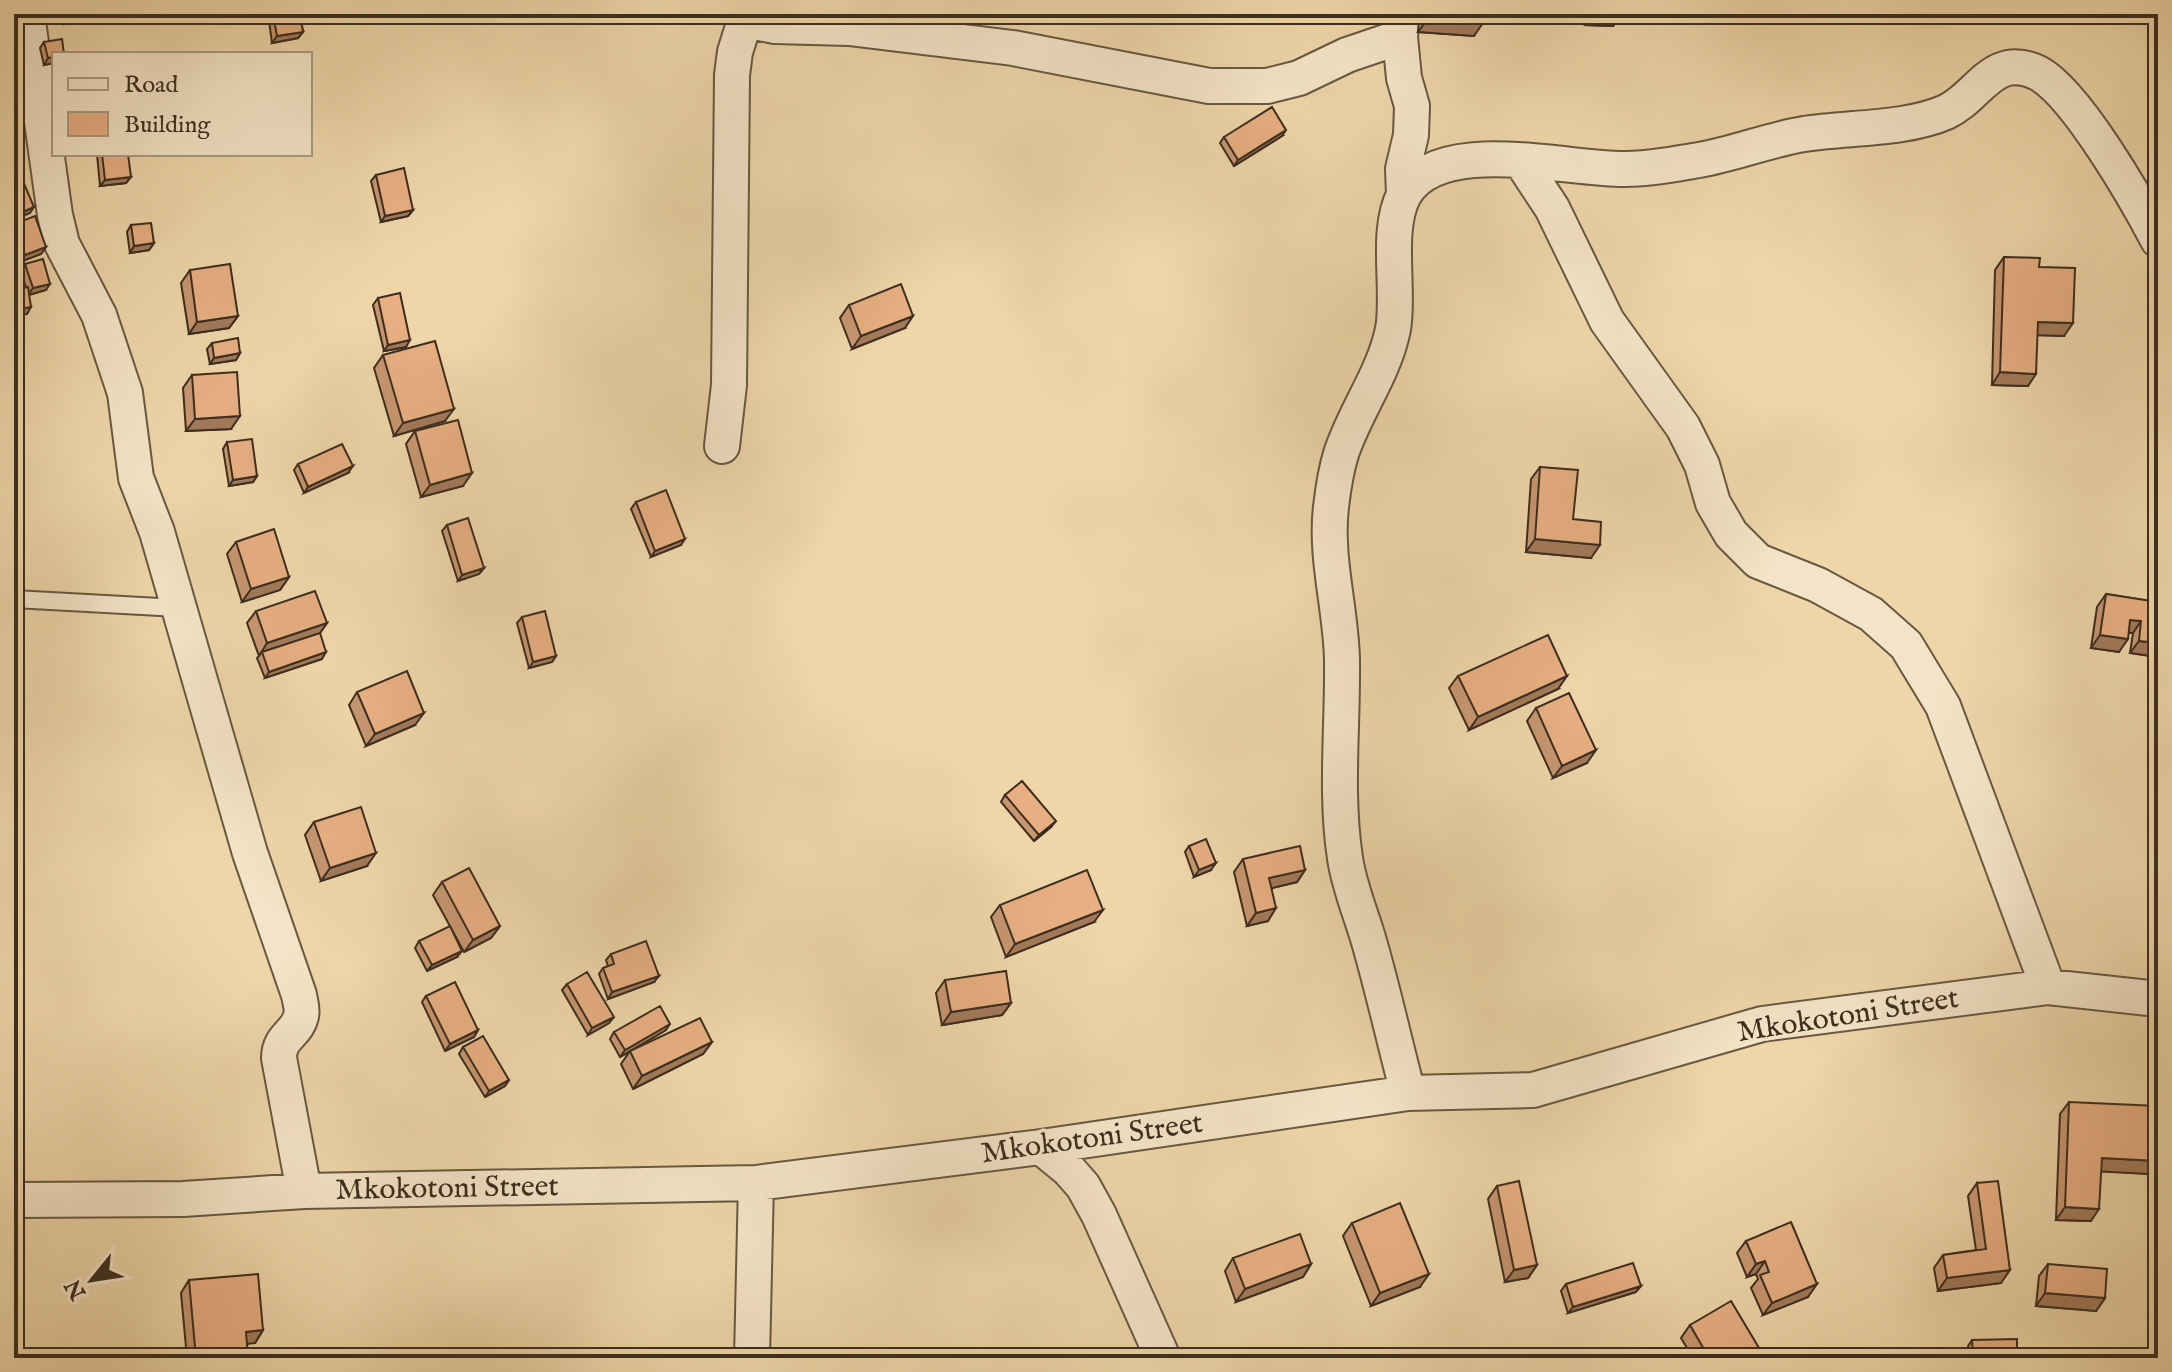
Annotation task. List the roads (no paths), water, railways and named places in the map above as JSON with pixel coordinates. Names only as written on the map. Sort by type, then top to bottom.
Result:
[{"type":"street","points":[[27,14],[55,215],[62,244],[99,315],[125,393],[136,478],[157,532],[250,853],[299,995],[302,1014],[279,1048],[279,1058],[304,1191]]},
{"type":"street","points":[[722,446],[729,385],[732,75],[745,17],[775,26],[860,29],[1013,48],[1165,79],[1230,87],[1267,86],[1299,78],[1401,26],[1404,78],[1412,106],[1411,135],[1403,169],[1404,195],[1397,223],[1393,327],[1378,375],[1341,454],[1331,511],[1331,557],[1342,657],[1340,752],[1345,859],[1372,950],[1408,1093]]},
{"type":"street","points":[[1404,195],[1417,181],[1439,166],[1472,160],[1623,170],[1705,159],[1800,135],[1911,121],[1952,109],[1986,78],[2003,68],[2014,68],[2037,73],[2066,96],[2136,200],[2158,240]]},
{"type":"street","points":[[1521,161],[1552,208],[1607,321],[1683,427],[1702,465],[1713,503],[1731,534],[1758,561],[1818,585],[1871,614],[1906,645],[1943,706],[2048,987]]},
{"type":"street","name":"Mkokotoni Street","points":[[14,1200],[183,1199],[304,1191],[756,1183],[1041,1147],[1408,1093],[1533,1090],[1762,1024],[2048,987],[2158,999]]},
{"type":"street","points":[[1041,1147],[1083,1186],[1163,1358]]},
{"type":"street","points":[[752,1358],[756,1183]]},
{"type":"lane","points":[[14,599],[178,608]]}]
